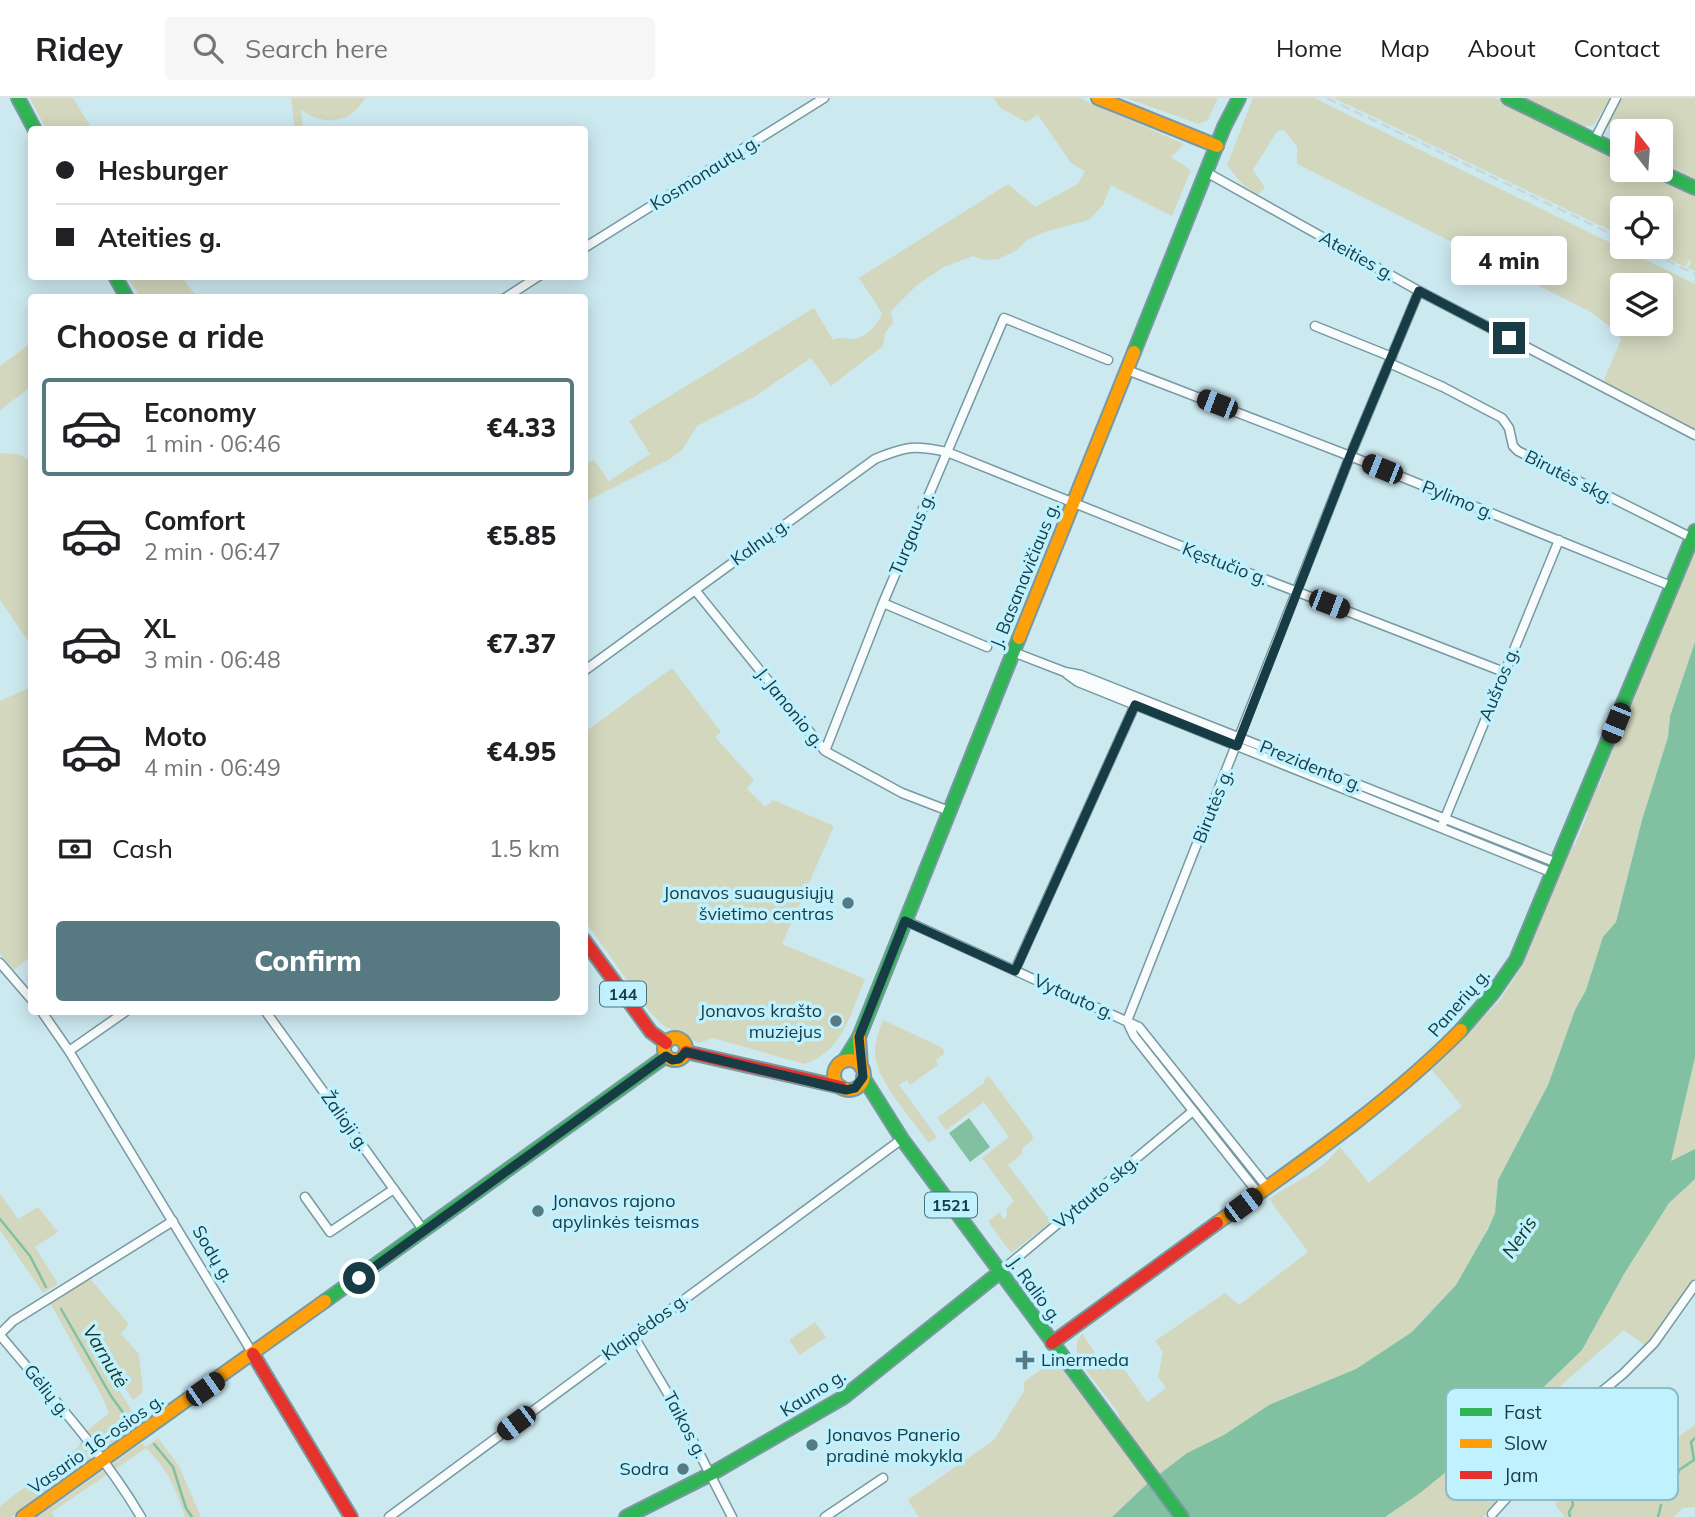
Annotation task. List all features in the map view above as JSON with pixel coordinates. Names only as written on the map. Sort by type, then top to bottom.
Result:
[{"type":"main road","points":[[18,98],[32,126]]},
{"type":"main road","points":[[1098,98],[1217,145]]},
{"type":"main road","name":"J. Basanavičiaus g.","points":[[1224,127],[1231,98]]},
{"type":"main road","name":"J. Basanavičiaus g.","points":[[840,1064],[859,1037],[1224,127],[1239,98]]},
{"type":"main road","points":[[1508,98],[1610,148]]},
{"type":"main road","points":[[1673,178],[1695,188]]},
{"type":"main road","name":"Panerių g.","points":[[1052,1343],[1398,1088],[1470,1021],[1501,984],[1516,960],[1693,535]]},
{"type":"main road","name":"144","points":[[588,945],[666,1050]]},
{"type":"main road","name":"J. Basanavičiaus g.","points":[[859,1037],[862,1072]]},
{"type":"main road","points":[[666,1050],[672,1060],[679,1059],[686,1052],[845,1089],[859,1086],[862,1072],[854,1061],[800,1078]]},
{"type":"main road","name":"Vasario 16-osios g.","points":[[23,1517],[424,1231],[666,1050]]},
{"type":"main road","points":[[840,1064],[834,1076],[845,1089]]},
{"type":"main road","name":"J. Ralio g.","points":[[862,1072],[886,1118],[1182,1517]]},
{"type":"main road","name":"J. Ralio g.","points":[[845,1089],[886,1118]]},
{"type":"main road","name":"Kauno g.","points":[[626,1517],[711,1474],[844,1397],[1000,1272]]},
{"type":"main road","name":"Sodų g.","points":[[253,1354],[351,1517]]},
{"type":"street","name":"Kosmonautų g.","points":[[588,246],[824,98]]},
{"type":"street","points":[[1594,141],[1616,98]]},
{"type":"street","name":"Ateities g.","points":[[1206,172],[1419,291],[1695,435]]},
{"type":"street","points":[[511,294],[533,280]]},
{"type":"street","name":"Birutės g.","points":[[1127,1021],[1350,456],[1419,291]]},
{"type":"street","name":"Turgaus g.","points":[[825,751],[883,603],[1004,318],[1108,360]]},
{"type":"street","points":[[1315,326],[1390,360]]},
{"type":"street","name":"Birutės skg.","points":[[1390,360],[1502,418],[1509,428],[1513,446],[1518,451],[1693,535]]},
{"type":"street","name":"Pylimo g.","points":[[1127,370],[1350,456],[1671,586]]},
{"type":"street","name":"Kalnų g.","points":[[588,668],[875,459],[917,446],[947,452]]},
{"type":"street","name":"Kęstučio g.","points":[[947,452],[1504,672]]},
{"type":"street","name":"Aušros g.","points":[[1443,824],[1559,540]]},
{"type":"street","name":"J. Janonio g.","points":[[695,590],[825,751],[902,793],[949,811]]},
{"type":"street","points":[[883,603],[987,647]]},
{"type":"street","name":"Prezidento g.","points":[[1013,652],[1065,672],[1081,675],[1238,742],[1555,868]]},
{"type":"street","name":"Prezidento g.","points":[[1065,672],[1078,682],[1238,742]]},
{"type":"street","points":[[1015,971],[1135,705]]},
{"type":"street","name":"Vytauto g.","points":[[905,921],[1127,1021],[1143,1033],[1263,1190]]},
{"type":"street","points":[[0,963],[28,995]]},
{"type":"street","name":"Sodų g.","points":[[43,1015],[69,1051],[253,1354]]},
{"type":"street","points":[[69,1051],[121,1015]]},
{"type":"street","name":"Žalioji g.","points":[[268,1015],[424,1231]]},
{"type":"street","name":"Vytauto g.","points":[[1127,1021],[1134,1036],[1193,1111],[1263,1190]]},
{"type":"street","name":"Vytauto skg.","points":[[1000,1272],[1193,1111]]},
{"type":"street","name":"Klaipėdos g.","points":[[389,1517],[902,1139]]},
{"type":"street","points":[[305,1197],[330,1232],[394,1189]]},
{"type":"street","points":[[0,1334],[13,1321],[173,1222]]},
{"type":"street","points":[[1606,1388],[1654,1342],[1695,1285]]},
{"type":"street","name":"Gėlių g.","points":[[0,1334],[103,1460],[141,1517]]},
{"type":"street","name":"Taikos g.","points":[[633,1335],[674,1404],[732,1517]]},
{"type":"street","points":[[825,1517],[883,1478]]},
{"type":"street","points":[[1492,1514],[1505,1500]]},
{"type":"shaded area","points":[[30,98],[73,98],[90,126],[44,126]]},
{"type":"shaded area","points":[[291,98],[365,98],[352,113],[336,120],[318,119],[301,110],[303,126],[294,126]]},
{"type":"shaded area","points":[[994,98],[1079,98],[1184,144],[1171,157],[1191,170],[1172,216],[1111,185],[1103,205],[1089,220],[1044,232],[999,259],[984,260],[973,256],[944,267],[917,285],[891,311],[893,323],[885,333],[883,346],[831,386],[811,358],[754,397],[697,426],[682,450],[670,459],[588,500],[588,461],[594,460],[609,481],[650,454],[629,421],[814,308],[833,340],[861,337],[874,327],[882,313],[859,278],[1008,184],[1035,207],[1078,184],[1085,171],[1071,163],[1038,115],[1026,122],[999,107]]},
{"type":"shaded area","points":[[1126,98],[1218,98],[1208,120],[1199,124]]},
{"type":"shaded area","points":[[1253,98],[1314,98],[1610,243],[1610,259],[1644,259],[1672,273],[1610,273],[1610,327],[1591,312],[1297,164],[1297,147],[1284,130],[1277,131],[1253,170],[1265,188],[1257,195],[1241,183],[1227,165]]},
{"type":"shaded area","points":[[1334,98],[1495,98],[1610,154],[1610,182],[1667,182],[1695,195],[1695,271],[1688,268],[1691,262],[1689,260],[1685,267],[1669,259],[1673,259],[1673,196],[1610,196],[1610,230]]},
{"type":"shaded area","points":[[1518,98],[1610,98],[1594,125],[1578,128]]},
{"type":"shaded area","points":[[1620,98],[1695,98],[1695,181],[1673,169],[1673,119],[1610,119]]},
{"type":"shaded area","points":[[1673,273],[1695,284],[1695,431],[1603,382],[1621,340],[1618,336],[1673,336]]},
{"type":"shaded area","points":[[129,280],[184,280],[195,294],[139,294]]},
{"type":"shaded area","points":[[28,345],[28,389],[0,410],[0,366]]},
{"type":"shaded area","points":[[0,453],[18,454],[28,459],[28,641],[0,600]]},
{"type":"shaded area","points":[[1695,546],[1695,642],[1670,716],[1668,737],[1642,820],[1616,922],[1603,938],[1586,990],[1575,1010],[1548,1085],[1498,1180],[1495,1213],[1478,1248],[1456,1285],[1412,1332],[1356,1369],[1269,1405],[1224,1435],[1187,1453],[1158,1475],[1122,1427],[1118,1412],[1082,1365],[1077,1352],[1077,1342],[1082,1333],[1104,1367],[1117,1359],[1147,1402],[1166,1388],[1158,1377],[1163,1352],[1155,1341],[1225,1293],[1239,1305],[1308,1252],[1269,1199],[1314,1171],[1340,1147],[1369,1183],[1462,1106],[1432,1070],[1501,999],[1523,965],[1571,846],[1575,845],[1588,813],[1586,808],[1595,787],[1599,785],[1613,749],[1612,744]]},
{"type":"shaded area","points":[[672,668],[721,732],[715,737],[754,780],[747,789],[765,807],[773,800],[834,826],[782,944],[865,979],[837,1041],[817,1058],[804,1064],[713,1038],[699,1043],[664,1026],[649,1011],[588,925],[588,730]]},
{"type":"shaded area","points":[[28,688],[28,958],[14,970],[0,954],[0,701]]},
{"type":"shaded area","points":[[883,1020],[943,1048],[944,1054],[936,1060],[938,1065],[910,1085],[907,1080],[899,1085],[937,1137],[929,1143],[881,1075],[875,1052]]},
{"type":"shaded area","points":[[1695,1057],[1695,1149],[1671,1161]]},
{"type":"shaded area","points":[[989,1076],[1033,1136],[1022,1149],[1022,1154],[1008,1165],[1051,1222],[1011,1253],[988,1221],[1000,1212],[1003,1220],[1007,1215],[1006,1209],[1014,1201],[982,1158],[1009,1137],[984,1102],[946,1130],[937,1118],[984,1083]]},
{"type":"shaded area","points":[[1695,1179],[1695,1279],[1646,1346],[1624,1330],[1558,1388],[1543,1388],[1582,1350],[1624,1274],[1669,1203]]},
{"type":"shaded area","points":[[0,1194],[18,1219],[38,1207],[58,1232],[35,1247],[58,1284],[43,1293],[0,1230]]},
{"type":"shaded area","points":[[86,1279],[91,1280],[128,1323],[121,1334],[139,1354],[143,1392],[133,1400],[90,1335],[86,1338],[141,1425],[11,1517],[0,1517],[0,1506],[78,1447],[87,1431],[109,1413],[50,1303]]},
{"type":"shaded area","points":[[815,1322],[826,1337],[800,1355],[789,1340]]},
{"type":"shaded area","points":[[1055,1359],[1148,1483],[1112,1517],[919,1517],[908,1500],[994,1440],[1024,1391],[1024,1382]]},
{"type":"shaded area","points":[[1695,1425],[1695,1507],[1683,1508],[1674,1517],[1565,1517],[1556,1506],[1557,1500],[1678,1500],[1678,1437]]},
{"type":"shaded area","points":[[158,1438],[179,1466],[201,1517],[185,1517],[170,1480],[160,1463],[146,1448],[52,1512],[54,1517],[38,1517],[142,1443],[146,1447]]},
{"type":"shaded area","points":[[1446,1471],[1446,1500],[1499,1500],[1483,1517],[1385,1517]]},
{"type":"water","name":"Neris","points":[[1695,642],[1695,1057],[1671,1161],[1695,1149],[1695,1179],[1669,1203],[1624,1274],[1582,1350],[1543,1388],[1446,1388],[1446,1472],[1385,1517],[1112,1517],[1148,1483],[1187,1453],[1224,1435],[1269,1405],[1356,1369],[1412,1332],[1456,1285],[1488,1229],[1495,1213],[1498,1180],[1548,1085],[1575,1010],[1586,990],[1603,937],[1616,922],[1642,820],[1668,737],[1670,716]]},
{"type":"water","points":[[969,1118],[990,1147],[970,1162],[949,1133]]},
{"type":"waterway","name":"Varnutė","points":[[0,1219],[30,1256],[46,1287]]},
{"type":"waterway","name":"Varnutė","points":[[61,1309],[111,1396],[127,1418]]},
{"type":"waterway","points":[[1678,1474],[1679,1470],[1694,1460],[1691,1442],[1695,1438]]},
{"type":"waterway","name":"Varnutė","points":[[154,1444],[173,1467],[186,1508],[192,1517]]},
{"type":"waterway","points":[[1570,1517],[1572,1500]]},
{"type":"waterway","points":[[1658,1517],[1661,1505]]},
{"type":"railway","points":[[1327,98],[1610,233]]},
{"type":"railway","points":[[1664,259],[1695,274]]},
{"type":"traffic: fast","points":[[18,98],[33,126]]},
{"type":"traffic: fast","points":[[1134,352],[1224,127],[1239,98]]},
{"type":"traffic: fast","points":[[1508,98],[1610,148]]},
{"type":"traffic: fast","points":[[1673,178],[1695,188]]},
{"type":"traffic: fast","points":[[117,280],[125,294]]},
{"type":"traffic: fast","points":[[1461,1030],[1493,993],[1516,960],[1695,531]]},
{"type":"traffic: fast","points":[[844,1061],[859,1037],[1019,638]]},
{"type":"traffic: fast","points":[[325,1301],[666,1056]]},
{"type":"traffic: fast","points":[[863,1077],[902,1139],[1182,1517]]},
{"type":"traffic: fast","points":[[626,1517],[711,1474],[844,1397],[1000,1272]]},
{"type":"traffic: slow","points":[[1098,98],[1217,146]]},
{"type":"traffic: slow","points":[[1019,638],[1134,352]]},
{"type":"traffic: slow","points":[[1217,1223],[1374,1108],[1461,1030]]},
{"type":"traffic: slow","points":[[859,1037],[861,1067]]},
{"type":"traffic: slow","points":[[675,1038],[683,1041],[686,1049],[683,1057],[675,1060],[667,1057],[664,1049],[667,1041],[675,1038]]},
{"type":"traffic: slow","points":[[849,1060],[855,1061],[863,1069],[864,1075],[863,1081],[855,1089],[849,1090],[843,1089],[835,1081],[834,1075],[835,1069],[843,1061],[849,1060]]},
{"type":"traffic: slow","points":[[23,1517],[325,1301]]},
{"type":"traffic: jam","points":[[588,945],[651,1032],[666,1043]]},
{"type":"traffic: jam","points":[[686,1052],[841,1087]]},
{"type":"traffic: jam","points":[[1052,1343],[1217,1223]]},
{"type":"traffic: jam","points":[[253,1354],[351,1517]]},
{"type":"place","name":"Jonavos suaugusiųjų švietimo centras","points":[[848,903]]},
{"type":"place","name":"Jonavos krašto muziejus","points":[[836,1021]]},
{"type":"place","name":"Jonavos rajono apylinkės teismas","points":[[538,1211]]},
{"type":"place","name":"Linermeda","points":[[1025,1360]]},
{"type":"place","name":"Jonavos Panerio pradinė mokykla","points":[[812,1445]]},
{"type":"place","name":"Sodra","points":[[683,1469]]},
{"type":"route","points":[[359,1278],[666,1056],[672,1060],[679,1059],[686,1052],[846,1090],[859,1086],[863,1077],[859,1037],[905,921],[1015,971],[1119,735],[1135,705],[1237,746],[1350,456],[1419,291],[1509,338]]}]
